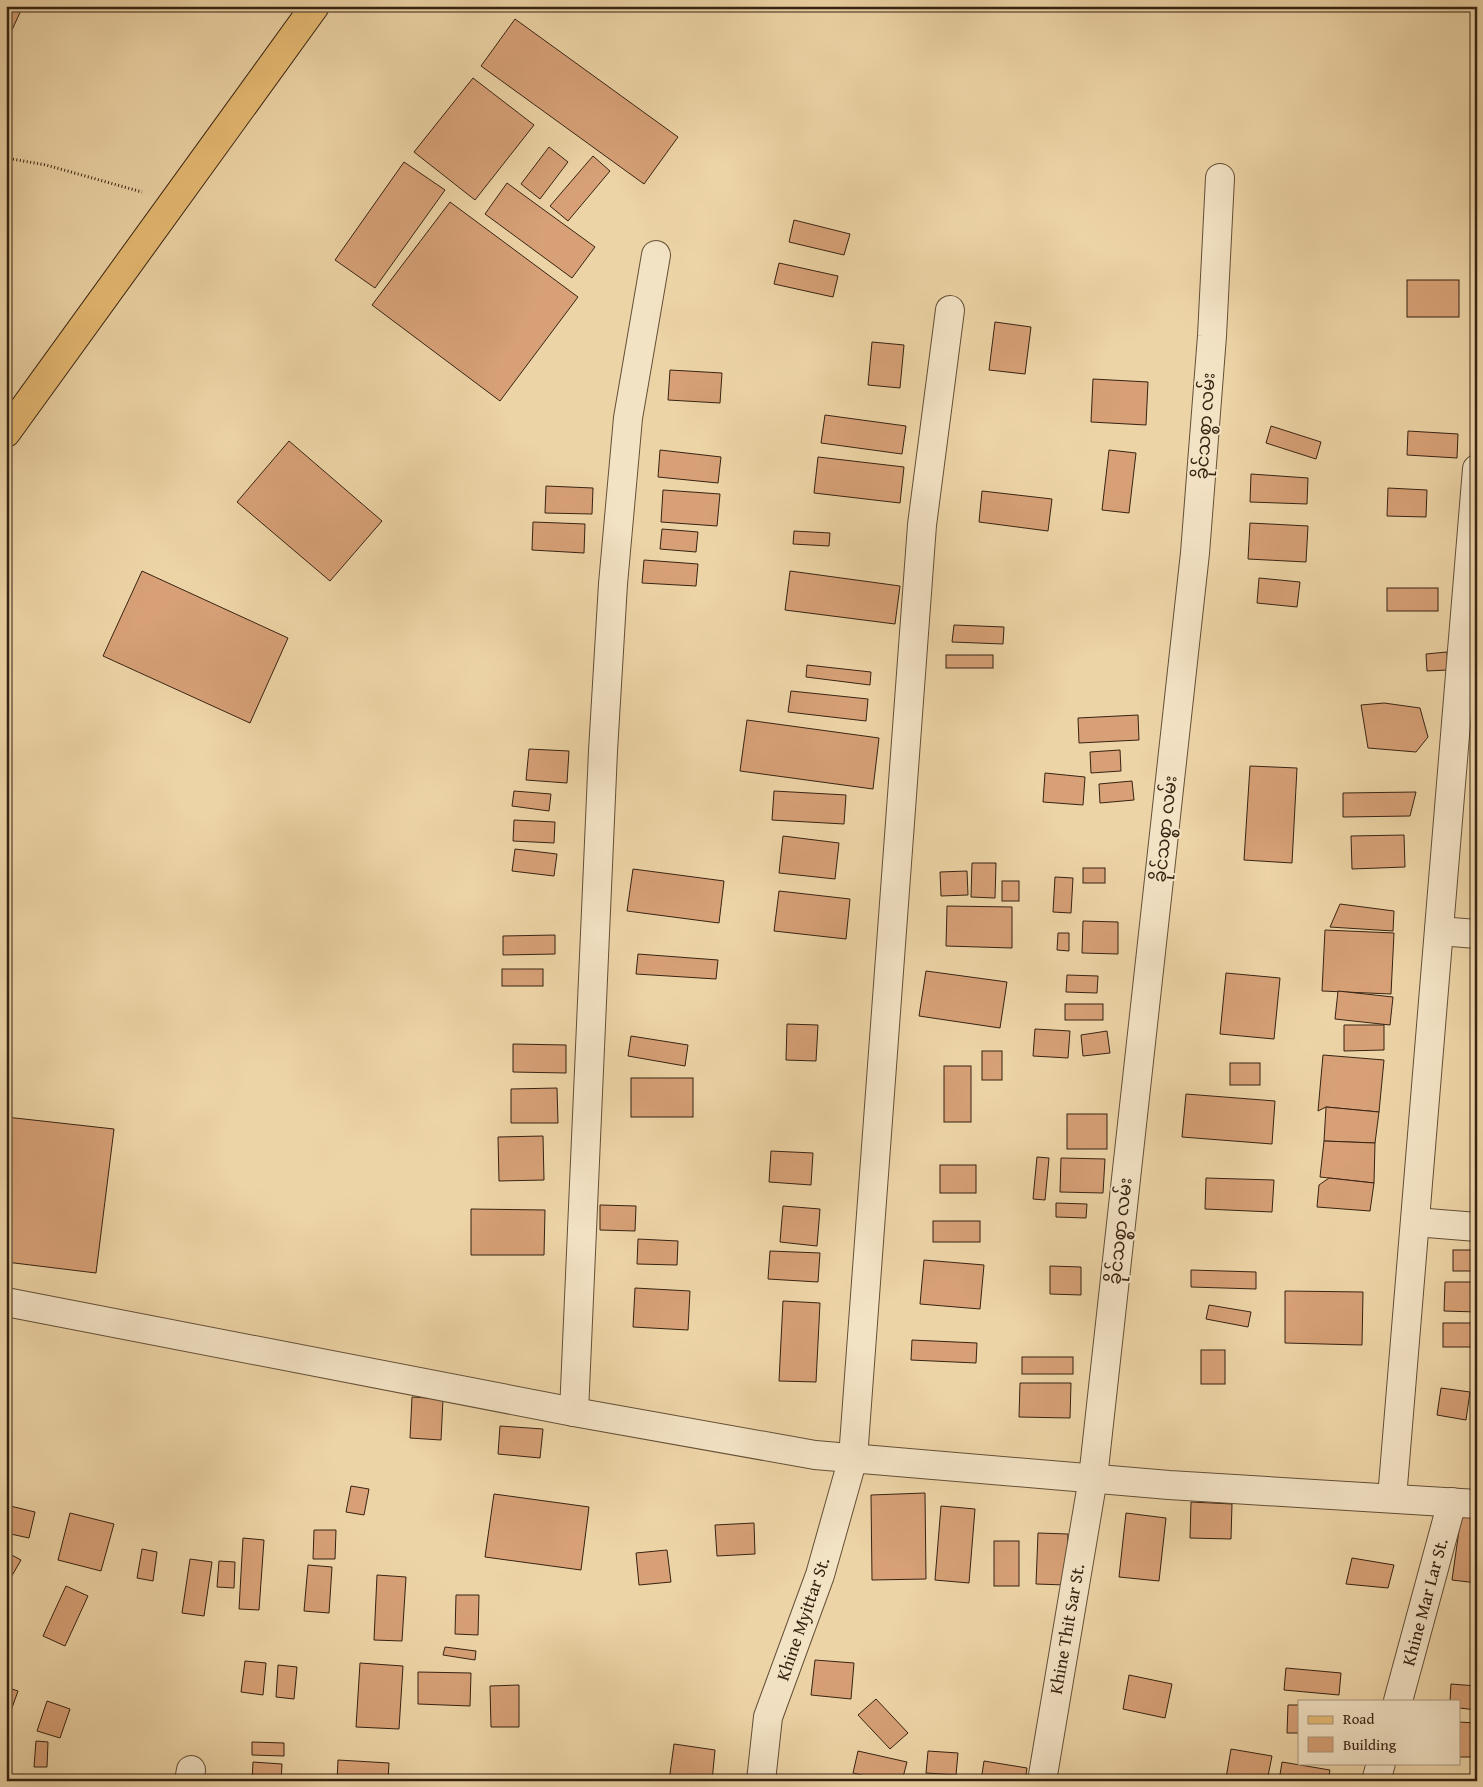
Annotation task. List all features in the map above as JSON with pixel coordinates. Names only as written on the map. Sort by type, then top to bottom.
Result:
[{"type":"main road","points":[[6,434],[315,6]]},
{"type":"street","name":"ခိုင်သစ္စာ လမ်း","points":[[1093,1478],[1195,553],[1212,336],[1220,178]]},
{"type":"street","points":[[574,1412],[603,751],[613,584],[628,418],[656,255]]},
{"type":"street","name":"Khine Myittar St.","points":[[762,1781],[768,1717],[820,1575],[853,1458],[922,525],[950,310]]},
{"type":"street","points":[[1392,1498],[1477,469]]},
{"type":"street","points":[[1439,931],[1477,934]]},
{"type":"street","points":[[1415,1222],[1477,1227]]},
{"type":"street","points":[[6,1302],[574,1412],[815,1455],[1169,1484],[1464,1503]]},
{"type":"street","name":"Khine Thit Sar St.","points":[[1042,1781],[1093,1478]]},
{"type":"street","name":"Khine Mar Lar St.","points":[[1398,1700],[1464,1503]]},
{"type":"street","points":[[1376,1781],[1381,1764]]},
{"type":"path","points":[[6,158],[46,165],[174,201]]},
{"type":"building","points":[[6,6],[23,6],[6,43]]},
{"type":"building","points":[[515,19],[678,137],[644,184],[481,66]]},
{"type":"building","points":[[473,78],[534,125],[475,200],[414,152]]},
{"type":"building","points":[[549,147],[568,162],[540,199],[521,184]]},
{"type":"building","points":[[593,156],[610,171],[568,221],[550,206]]},
{"type":"building","points":[[404,162],[445,190],[375,288],[335,260]]},
{"type":"building","points":[[507,183],[595,247],[572,278],[485,214]]},
{"type":"building","points":[[450,202],[578,297],[500,401],[372,305]]},
{"type":"building","points":[[794,220],[850,234],[844,255],[789,242]]},
{"type":"building","points":[[779,263],[838,276],[833,297],[774,284]]},
{"type":"building","points":[[1407,280],[1459,280],[1459,317],[1407,317]]},
{"type":"building","points":[[995,322],[1031,327],[1025,374],[989,370]]},
{"type":"building","points":[[872,342],[904,345],[900,388],[868,385]]},
{"type":"building","points":[[670,370],[722,373],[720,403],[668,400]]},
{"type":"building","points":[[1093,379],[1148,382],[1146,425],[1091,422]]},
{"type":"building","points":[[825,415],[906,426],[902,454],[821,443]]},
{"type":"building","points":[[1271,426],[1321,442],[1316,459],[1266,443]]},
{"type":"building","points":[[1408,431],[1458,434],[1457,458],[1407,455]]},
{"type":"building","points":[[289,441],[382,521],[330,581],[237,502]]},
{"type":"building","points":[[660,450],[721,457],[718,483],[658,477]]},
{"type":"building","points":[[1109,450],[1136,453],[1129,513],[1102,510]]},
{"type":"building","points":[[818,457],[904,467],[900,503],[814,493]]},
{"type":"building","points":[[1251,474],[1308,478],[1307,504],[1250,502]]},
{"type":"building","points":[[546,486],[593,488],[592,514],[545,513]]},
{"type":"building","points":[[1388,488],[1427,490],[1426,517],[1387,516]]},
{"type":"building","points":[[663,490],[720,494],[717,526],[661,522]]},
{"type":"building","points":[[982,491],[1052,499],[1048,531],[979,522]]},
{"type":"building","points":[[533,522],[585,524],[584,553],[532,550]]},
{"type":"building","points":[[1250,523],[1308,526],[1306,562],[1248,559]]},
{"type":"building","points":[[662,529],[698,532],[696,552],[660,549]]},
{"type":"building","points":[[794,531],[830,533],[829,546],[793,544]]},
{"type":"building","points":[[644,560],[698,564],[696,586],[642,583]]},
{"type":"building","points":[[142,571],[288,638],[250,723],[103,656]]},
{"type":"building","points":[[790,571],[900,586],[895,624],[785,610]]},
{"type":"building","points":[[1259,578],[1300,582],[1297,607],[1257,603]]},
{"type":"building","points":[[1387,588],[1438,588],[1438,611],[1387,611]]},
{"type":"building","points":[[954,625],[1004,627],[1003,644],[952,642]]},
{"type":"building","points":[[1447,652],[1448,670],[1427,671],[1426,654]]},
{"type":"building","points":[[946,655],[993,655],[993,668],[946,668]]},
{"type":"building","points":[[807,665],[871,672],[870,685],[806,677]]},
{"type":"building","points":[[791,691],[868,699],[866,721],[788,712]]},
{"type":"building","points":[[1384,703],[1420,708],[1428,737],[1416,752],[1368,748],[1361,705]]},
{"type":"building","points":[[1138,715],[1139,740],[1079,743],[1078,718]]},
{"type":"building","points":[[747,720],[879,738],[873,789],[740,771]]},
{"type":"building","points":[[529,749],[569,751],[567,783],[526,780]]},
{"type":"building","points":[[1120,750],[1121,771],[1091,773],[1090,752]]},
{"type":"building","points":[[1250,766],[1297,768],[1292,863],[1244,860]]},
{"type":"building","points":[[1045,773],[1085,777],[1083,805],[1043,802]]},
{"type":"building","points":[[1132,781],[1134,800],[1100,803],[1099,784]]},
{"type":"building","points":[[514,791],[551,794],[549,811],[512,806]]},
{"type":"building","points":[[774,791],[846,795],[844,824],[772,820]]},
{"type":"building","points":[[1416,792],[1410,816],[1343,817],[1343,793]]},
{"type":"building","points":[[514,820],[555,822],[554,843],[513,841]]},
{"type":"building","points":[[1404,835],[1405,867],[1352,869],[1351,836]]},
{"type":"building","points":[[783,836],[839,843],[835,879],[779,873]]},
{"type":"building","points":[[515,849],[557,854],[554,876],[512,871]]},
{"type":"building","points":[[972,863],[996,863],[995,898],[971,897]]},
{"type":"building","points":[[1083,868],[1105,868],[1105,883],[1083,883]]},
{"type":"building","points":[[633,869],[724,881],[719,923],[627,911]]},
{"type":"building","points":[[967,871],[968,895],[941,896],[940,872]]},
{"type":"building","points":[[1055,877],[1073,878],[1071,913],[1053,912]]},
{"type":"building","points":[[1002,881],[1019,881],[1019,901],[1002,901]]},
{"type":"building","points":[[779,891],[850,899],[846,939],[774,931]]},
{"type":"building","points":[[1340,904],[1394,911],[1393,931],[1330,927]]},
{"type":"building","points":[[947,906],[1012,907],[1012,948],[946,946]]},
{"type":"building","points":[[1083,921],[1118,922],[1118,954],[1082,953]]},
{"type":"building","points":[[1325,930],[1394,933],[1391,994],[1322,991]]},
{"type":"building","points":[[1058,933],[1069,933],[1069,951],[1057,950]]},
{"type":"building","points":[[555,935],[555,954],[503,955],[503,936]]},
{"type":"building","points":[[638,954],[718,960],[716,979],[636,974]]},
{"type":"building","points":[[502,969],[543,969],[543,986],[502,986]]},
{"type":"building","points":[[926,971],[1007,982],[1000,1028],[919,1016]]},
{"type":"building","points":[[1226,973],[1280,978],[1274,1039],[1220,1034]]},
{"type":"building","points":[[1067,975],[1098,976],[1097,993],[1066,992]]},
{"type":"building","points":[[1338,991],[1393,997],[1390,1025],[1335,1019]]},
{"type":"building","points":[[1065,1004],[1103,1004],[1103,1020],[1065,1020]]},
{"type":"building","points":[[787,1024],[818,1025],[816,1061],[786,1060]]},
{"type":"building","points":[[1344,1025],[1384,1025],[1384,1050],[1344,1051]]},
{"type":"building","points":[[1035,1029],[1070,1031],[1068,1058],[1033,1056]]},
{"type":"building","points":[[1107,1031],[1110,1053],[1083,1056],[1081,1035]]},
{"type":"building","points":[[631,1036],[688,1045],[685,1066],[628,1056]]},
{"type":"building","points":[[513,1044],[566,1045],[566,1073],[513,1072]]},
{"type":"building","points":[[982,1051],[1002,1051],[1002,1080],[982,1080]]},
{"type":"building","points":[[1323,1055],[1384,1060],[1379,1112],[1326,1107],[1318,1111]]},
{"type":"building","points":[[1230,1063],[1260,1063],[1260,1085],[1230,1085]]},
{"type":"building","points":[[944,1066],[971,1066],[971,1122],[944,1122]]},
{"type":"building","points":[[631,1078],[693,1078],[693,1117],[631,1117]]},
{"type":"building","points":[[557,1088],[558,1123],[511,1123],[511,1089]]},
{"type":"building","points":[[1186,1094],[1275,1101],[1272,1144],[1182,1137]]},
{"type":"building","points":[[1326,1107],[1379,1112],[1375,1143],[1324,1141]]},
{"type":"building","points":[[1067,1114],[1107,1114],[1107,1149],[1067,1149]]},
{"type":"building","points":[[6,1117],[114,1129],[96,1273],[6,1262]]},
{"type":"building","points":[[543,1136],[544,1180],[499,1181],[498,1137]]},
{"type":"building","points":[[1324,1141],[1375,1143],[1374,1183],[1320,1177]]},
{"type":"building","points":[[771,1151],[813,1153],[811,1185],[769,1182]]},
{"type":"building","points":[[1037,1157],[1049,1158],[1045,1200],[1033,1199]]},
{"type":"building","points":[[1061,1158],[1105,1159],[1103,1193],[1060,1192]]},
{"type":"building","points":[[940,1165],[976,1165],[976,1193],[940,1193]]},
{"type":"building","points":[[1206,1178],[1274,1180],[1272,1212],[1205,1209]]},
{"type":"building","points":[[1329,1178],[1374,1183],[1370,1211],[1317,1207],[1319,1185]]},
{"type":"building","points":[[1056,1203],[1087,1204],[1086,1218],[1056,1217]]},
{"type":"building","points":[[600,1205],[636,1206],[635,1231],[600,1230]]},
{"type":"building","points":[[783,1206],[820,1209],[817,1246],[780,1242]]},
{"type":"building","points":[[471,1209],[545,1210],[544,1255],[471,1255]]},
{"type":"building","points":[[933,1221],[980,1221],[980,1242],[933,1242]]},
{"type":"building","points":[[638,1239],[678,1241],[677,1265],[637,1264]]},
{"type":"building","points":[[1453,1250],[1477,1250],[1477,1271],[1453,1271]]},
{"type":"building","points":[[770,1251],[820,1253],[818,1282],[768,1279]]},
{"type":"building","points":[[924,1260],[984,1265],[980,1309],[920,1304]]},
{"type":"building","points":[[1050,1266],[1081,1267],[1081,1295],[1050,1294]]},
{"type":"building","points":[[1191,1270],[1256,1272],[1256,1289],[1191,1287]]},
{"type":"building","points":[[1445,1282],[1477,1282],[1477,1312],[1444,1311]]},
{"type":"building","points":[[635,1288],[690,1291],[688,1330],[633,1327]]},
{"type":"building","points":[[1285,1291],[1363,1292],[1362,1345],[1285,1343]]},
{"type":"building","points":[[783,1301],[820,1303],[816,1382],[779,1381]]},
{"type":"building","points":[[1209,1305],[1251,1312],[1248,1327],[1206,1319]]},
{"type":"building","points":[[1443,1323],[1477,1323],[1477,1347],[1443,1347]]},
{"type":"building","points":[[912,1340],[977,1343],[976,1363],[911,1360]]},
{"type":"building","points":[[1201,1350],[1225,1350],[1225,1384],[1201,1384]]},
{"type":"building","points":[[1022,1357],[1073,1357],[1073,1374],[1022,1374]]},
{"type":"building","points":[[1020,1383],[1071,1383],[1070,1418],[1019,1417]]},
{"type":"building","points":[[1441,1388],[1470,1392],[1466,1420],[1437,1415]]},
{"type":"building","points":[[412,1397],[443,1399],[441,1440],[410,1438]]},
{"type":"building","points":[[500,1426],[543,1429],[540,1458],[498,1454]]},
{"type":"building","points":[[351,1486],[369,1489],[364,1515],[346,1512]]},
{"type":"building","points":[[925,1493],[926,1579],[872,1580],[871,1495]]},
{"type":"building","points":[[494,1494],[589,1507],[581,1570],[485,1557]]},
{"type":"building","points":[[1191,1502],[1232,1504],[1231,1539],[1190,1538]]},
{"type":"building","points":[[6,1505],[35,1512],[29,1538],[6,1533]]},
{"type":"building","points":[[941,1506],[975,1509],[969,1583],[935,1580]]},
{"type":"building","points":[[70,1513],[114,1524],[101,1571],[58,1560]]},
{"type":"building","points":[[1126,1513],[1166,1518],[1159,1581],[1119,1577]]},
{"type":"building","points":[[1461,1516],[1477,1518],[1477,1583],[1452,1580]]},
{"type":"building","points":[[754,1523],[755,1554],[717,1556],[715,1525]]},
{"type":"building","points":[[314,1530],[336,1530],[335,1559],[313,1559]]},
{"type":"building","points":[[1038,1533],[1068,1534],[1066,1585],[1036,1584]]},
{"type":"building","points":[[243,1538],[264,1540],[259,1610],[239,1609]]},
{"type":"building","points":[[994,1541],[1019,1541],[1019,1586],[994,1586]]},
{"type":"building","points":[[142,1549],[157,1552],[153,1581],[137,1578]]},
{"type":"building","points":[[667,1550],[671,1582],[639,1585],[636,1553]]},
{"type":"building","points":[[6,1552],[21,1560],[6,1586]]},
{"type":"building","points":[[1352,1558],[1394,1565],[1388,1588],[1346,1584]]},
{"type":"building","points":[[190,1559],[212,1562],[204,1616],[182,1613]]},
{"type":"building","points":[[219,1561],[235,1562],[234,1588],[217,1587]]},
{"type":"building","points":[[308,1565],[332,1567],[329,1613],[304,1611]]},
{"type":"building","points":[[377,1575],[406,1577],[402,1641],[374,1640]]},
{"type":"building","points":[[66,1586],[88,1596],[65,1646],[43,1636]]},
{"type":"building","points":[[456,1595],[479,1595],[478,1635],[455,1634]]},
{"type":"building","points":[[445,1647],[476,1651],[475,1660],[443,1655]]},
{"type":"building","points":[[815,1660],[854,1663],[851,1699],[811,1695]]},
{"type":"building","points":[[245,1661],[266,1663],[263,1695],[241,1692]]},
{"type":"building","points":[[360,1663],[403,1666],[399,1729],[356,1727]]},
{"type":"building","points":[[278,1665],[297,1667],[294,1699],[276,1697]]},
{"type":"building","points":[[1286,1668],[1341,1673],[1339,1695],[1284,1690]]},
{"type":"building","points":[[418,1672],[471,1673],[470,1706],[418,1704]]},
{"type":"building","points":[[1129,1675],[1172,1684],[1165,1718],[1123,1709]]},
{"type":"building","points":[[1451,1684],[1477,1686],[1477,1710],[1460,1708],[1460,1700],[1450,1700]]},
{"type":"building","points":[[519,1685],[519,1727],[491,1727],[490,1686]]},
{"type":"building","points":[[6,1687],[18,1691],[8,1719],[6,1718]]},
{"type":"building","points":[[876,1699],[908,1733],[890,1749],[858,1715]]},
{"type":"building","points":[[47,1701],[70,1709],[60,1738],[37,1731]]},
{"type":"building","points":[[1288,1705],[1298,1705],[1298,1733],[1287,1733]]},
{"type":"building","points":[[1460,1722],[1477,1723],[1477,1757],[1460,1757]]},
{"type":"building","points":[[36,1741],[48,1742],[47,1767],[34,1767]]},
{"type":"building","points":[[252,1742],[284,1743],[284,1756],[252,1755]]},
{"type":"building","points":[[674,1744],[715,1750],[712,1781],[669,1781]]},
{"type":"building","points":[[1231,1749],[1272,1756],[1267,1781],[1244,1781],[1226,1778]]},
{"type":"building","points":[[6,1751],[11,1752],[9,1778],[6,1778]]},
{"type":"building","points":[[858,1751],[907,1762],[902,1781],[887,1781],[853,1773]]},
{"type":"building","points":[[928,1751],[958,1753],[956,1775],[926,1773]]},
{"type":"building","points":[[338,1760],[389,1763],[388,1781],[337,1781]]},
{"type":"building","points":[[984,1761],[1027,1768],[1025,1781],[981,1781]]},
{"type":"building","points":[[253,1762],[282,1764],[281,1781],[252,1781]]},
{"type":"building","points":[[1282,1762],[1330,1770],[1328,1781],[1279,1781]]},
{"type":"building","points":[[20,1775],[37,1779],[36,1781],[18,1781]]}]
